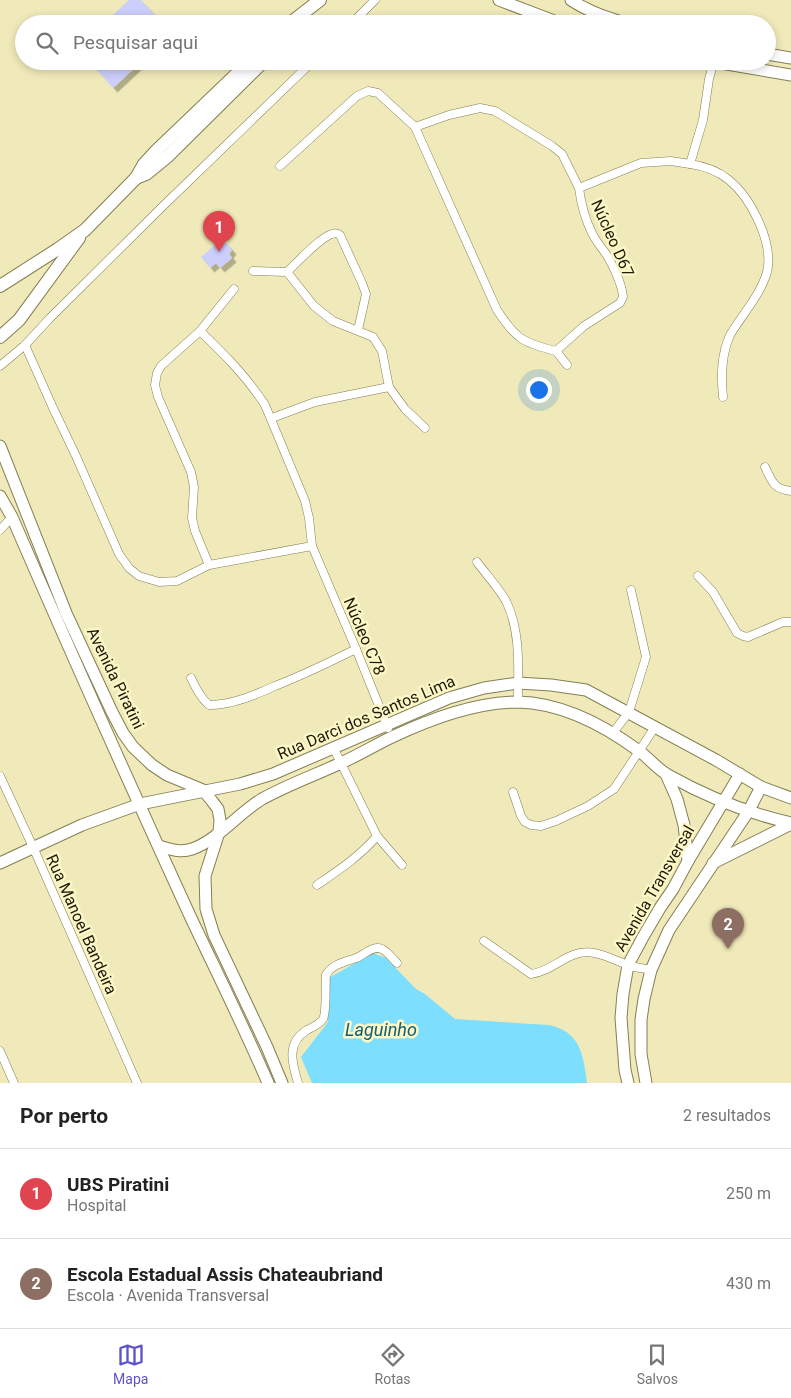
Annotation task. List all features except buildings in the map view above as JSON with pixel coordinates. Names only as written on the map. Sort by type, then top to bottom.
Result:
[{"type":"main road","points":[[301,15],[321,0]]},
{"type":"main road","points":[[309,15],[321,0]]},
{"type":"main road","points":[[0,341],[19,320],[85,230],[136,178],[144,164],[157,150],[241,70]]},
{"type":"main road","points":[[136,178],[146,174],[168,156],[255,70]]},
{"type":"main road","points":[[0,286],[85,230]]},
{"type":"main road","points":[[0,337],[19,320]]},
{"type":"street","points":[[360,15],[375,0]]},
{"type":"street","points":[[499,0],[538,15]]},
{"type":"street","points":[[571,0],[583,8],[601,15]]},
{"type":"street","points":[[776,56],[791,58]]},
{"type":"street","points":[[0,366],[25,345],[162,207],[304,70]]},
{"type":"street","points":[[690,164],[703,120],[711,70]]},
{"type":"street","points":[[761,70],[791,75]]},
{"type":"street","points":[[280,166],[357,96],[368,91],[378,93],[415,127],[501,316],[509,328],[522,340],[538,347],[556,351],[567,365]]},
{"type":"street","points":[[415,127],[449,115],[480,108],[495,111],[562,154],[579,188]]},
{"type":"street","name":"Núcleo D67","points":[[556,351],[584,326],[620,303],[623,298],[620,285],[608,257],[590,228],[581,205],[579,188],[641,163],[671,161],[699,165],[712,170],[728,180],[743,196],[759,224],[768,249],[769,262],[761,288],[726,343],[722,367],[723,397]]},
{"type":"street","points":[[253,271],[287,272],[316,245],[332,234],[340,235],[366,294],[358,330]]},
{"type":"street","points":[[287,272],[314,306],[333,321],[373,337],[382,351],[389,387],[404,409],[425,428]]},
{"type":"street","points":[[209,565],[194,531],[192,518],[194,487],[191,472],[154,385],[156,373],[161,366],[200,332],[234,289]]},
{"type":"street","name":"Núcleo C78","points":[[200,332],[218,348],[256,390],[272,418],[304,501],[309,518],[312,546],[392,736]]},
{"type":"street","points":[[25,345],[119,554],[129,568],[139,576],[159,582],[176,581],[209,565],[312,546]]},
{"type":"street","points":[[272,418],[315,402],[389,387]]},
{"type":"street","name":"Avenida Piratini","points":[[0,446],[3,464],[66,613],[123,733],[133,747],[152,765],[167,775],[203,790],[218,809],[220,820],[219,832],[204,876],[206,909],[214,935],[282,1083]]},
{"type":"street","points":[[765,467],[776,487],[791,491]]},
{"type":"street","name":"Avenida Piratini","points":[[0,496],[12,517],[68,647],[268,1083]]},
{"type":"street","points":[[0,530],[12,517]]},
{"type":"street","points":[[477,562],[507,602],[516,632],[518,702]]},
{"type":"street","points":[[698,576],[713,592],[737,633],[742,636],[748,637],[782,622],[791,622]]},
{"type":"street","points":[[612,734],[629,712],[646,657],[631,590]]},
{"type":"street","points":[[191,678],[204,701],[209,705],[220,705],[255,695],[307,673],[356,649]]},
{"type":"street","name":"Rua Darci dos Santos Lima","points":[[0,863],[82,824],[140,804],[240,784],[273,774],[449,698],[484,688],[518,683],[586,690],[629,712],[761,787],[791,798]]},
{"type":"street","name":"Rua Darci dos Santos Lima","points":[[159,846],[176,851],[185,851],[202,845],[262,799],[341,763],[392,736],[462,710],[518,702],[566,710],[640,751],[666,774],[722,802],[748,812],[791,823]]},
{"type":"street","points":[[514,792],[521,816],[525,822],[541,826],[556,821],[588,806],[614,789],[656,727]]},
{"type":"street","points":[[333,747],[377,836],[402,865]]},
{"type":"street","points":[[666,774],[677,800],[684,826],[688,861]]},
{"type":"street","name":"Avenida Transversal","points":[[628,1083],[625,1070],[621,1018],[628,965],[740,774]]},
{"type":"street","name":"Rua Manoel Bandeira","points":[[0,776],[136,1083]]},
{"type":"street","name":"Avenida Transversal","points":[[646,1083],[641,1054],[641,1020],[651,970],[672,926],[748,812],[761,787]]},
{"type":"street","points":[[712,864],[791,823]]},
{"type":"street","points":[[318,885],[365,850],[377,836]]},
{"type":"street","points":[[654,918],[672,926]]},
{"type":"street","points":[[484,941],[531,974],[538,973],[572,955],[582,952],[594,952],[628,965],[651,970]]},
{"type":"street","points":[[298,1083],[292,1052],[298,1037],[325,1017],[326,975],[328,971],[339,964],[376,948],[382,949],[397,963]]},
{"type":"street","points":[[0,1050],[14,1083]]},
{"type":"street","points":[[623,1083],[625,1070]]},
{"type":"water","name":"Laguinho","points":[[373,953],[386,958],[416,989],[425,994],[455,1019],[549,1025],[560,1028],[574,1039],[582,1054],[587,1083],[312,1083],[301,1057],[328,1022],[327,979]]},
{"type":"place","name":"UBS Piratini","points":[[219,252]]},
{"type":"place","name":"Escola Estadual Assis Chateaubriand","points":[[728,949]]}]
